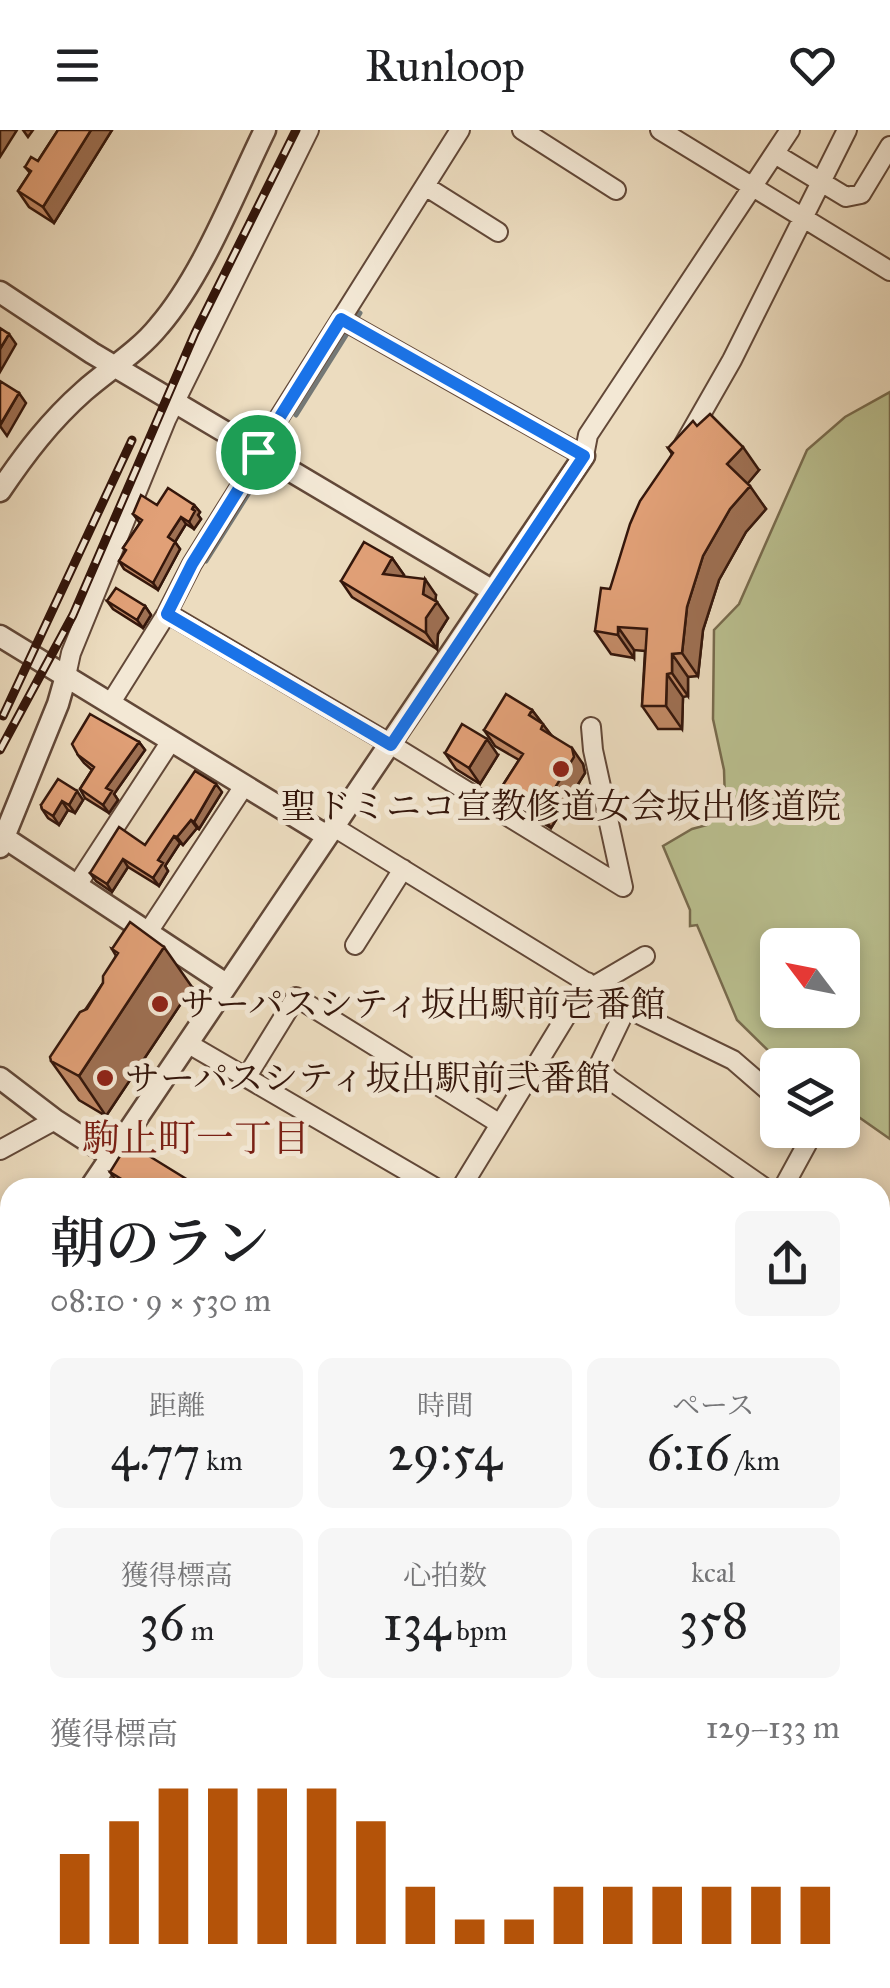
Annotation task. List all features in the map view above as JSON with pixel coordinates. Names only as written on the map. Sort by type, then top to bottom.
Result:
[{"type":"street","points":[[0,491],[50,422],[156,331],[183,294],[265,130]]},
{"type":"street","points":[[226,984],[77,885],[2,843],[58,704],[78,636],[174,402],[309,130]]},
{"type":"street","points":[[110,704],[167,614],[258,452],[348,323],[424,186],[460,130]]},
{"type":"street","points":[[522,130],[616,190]]},
{"type":"street","points":[[660,130],[890,271]]},
{"type":"street","points":[[97,1178],[584,456],[588,435],[790,130]]},
{"type":"street","points":[[674,464],[823,183],[847,130]]},
{"type":"street","points":[[775,154],[846,197],[861,194],[890,146]]},
{"type":"street","points":[[424,186],[498,232]]},
{"type":"street","points":[[0,292],[174,402],[493,592]]},
{"type":"street","points":[[348,323],[584,456]]},
{"type":"street","points":[[167,614],[623,887],[593,750],[592,726]]},
{"type":"street","points":[[0,636],[244,786],[403,869],[622,1006],[733,1060],[760,1083]]},
{"type":"street","points":[[77,885],[171,741]]},
{"type":"street","points":[[148,932],[244,786]]},
{"type":"street","points":[[355,944],[403,869]]},
{"type":"street","points":[[467,1178],[590,984],[645,956]]},
{"type":"street","points":[[246,1078],[296,997],[500,1124]]},
{"type":"street","points":[[622,1006],[621,1020],[600,1063],[601,1070],[751,1178]]},
{"type":"street","points":[[187,1043],[419,1178]]},
{"type":"street","points":[[0,1078],[111,1156]]},
{"type":"street","points":[[0,1150],[56,1120]]},
{"type":"street","points":[[789,1178],[805,1148]]},
{"type":"green space","points":[[890,392],[890,1139],[860,1118],[860,1048],[766,1048],[737,1020],[697,925],[690,926],[690,910],[663,846],[707,825],[725,801],[724,770],[713,719],[714,630],[739,604],[807,450],[845,417]]},
{"type":"building","points":[[58,130],[91,130],[43,207],[18,191],[31,171],[25,167],[31,157],[38,161]]},
{"type":"building","points":[[0,328],[9,334],[0,349]]},
{"type":"building","points":[[0,381],[19,393],[0,425]]},
{"type":"building","points":[[710,414],[743,447],[727,464],[750,486],[730,509],[703,556],[687,607],[682,653],[672,654],[672,673],[667,674],[666,706],[642,706],[647,629],[618,627],[618,635],[595,631],[601,588],[610,589],[640,501],[673,453],[668,448],[693,421],[697,426]]},
{"type":"building","points":[[168,488],[194,505],[195,511],[189,522],[181,517],[168,537],[175,542],[153,583],[119,561],[142,520],[133,514],[141,495],[157,505]]},
{"type":"building","points":[[364,542],[392,558],[383,574],[425,579],[423,594],[437,602],[426,618],[426,633],[341,581]]},
{"type":"building","points":[[116,588],[145,606],[137,620],[107,601]]},
{"type":"building","points":[[506,694],[532,710],[529,715],[543,724],[541,729],[572,748],[574,757],[540,812],[501,788],[523,754],[484,730]]},
{"type":"building","points":[[90,714],[139,742],[106,788],[112,791],[103,805],[80,789],[94,767],[78,755],[72,744]]},
{"type":"building","points":[[462,724],[487,739],[469,768],[445,753]]},
{"type":"building","points":[[195,771],[216,784],[194,822],[191,820],[174,836],[158,860],[163,863],[153,878],[123,859],[107,884],[90,873],[119,827],[145,845]]},
{"type":"building","points":[[58,779],[77,791],[69,805],[62,801],[53,816],[41,805]]},
{"type":"building","points":[[130,922],[164,947],[79,1076],[50,1057],[103,983],[103,976],[118,953],[112,949]]},
{"type":"building","points":[[128,1143],[185,1178],[120,1178],[110,1172]]},
{"type":"waterway","points":[[296,415],[360,313]]},
{"type":"waterway","points":[[206,561],[252,488]]},
{"type":"railway","points":[[0,750],[73,615],[195,333],[296,130]]},
{"type":"railway","points":[[3,716],[132,440]]},
{"type":"place","name":"聖ドミニコ宣教修道女会坂出修道院","points":[[561,769]]},
{"type":"place","name":"サーパスシティ坂出駅前壱番館","points":[[160,1004]]},
{"type":"place","name":"サーパスシティ坂出駅前弐番館","points":[[105,1078]]},
{"type":"district","name":"駒止町一丁目","points":[[196,1138]]},
{"type":"route","points":[[341,319],[584,456],[391,745],[167,614],[258,452],[341,319]]}]
